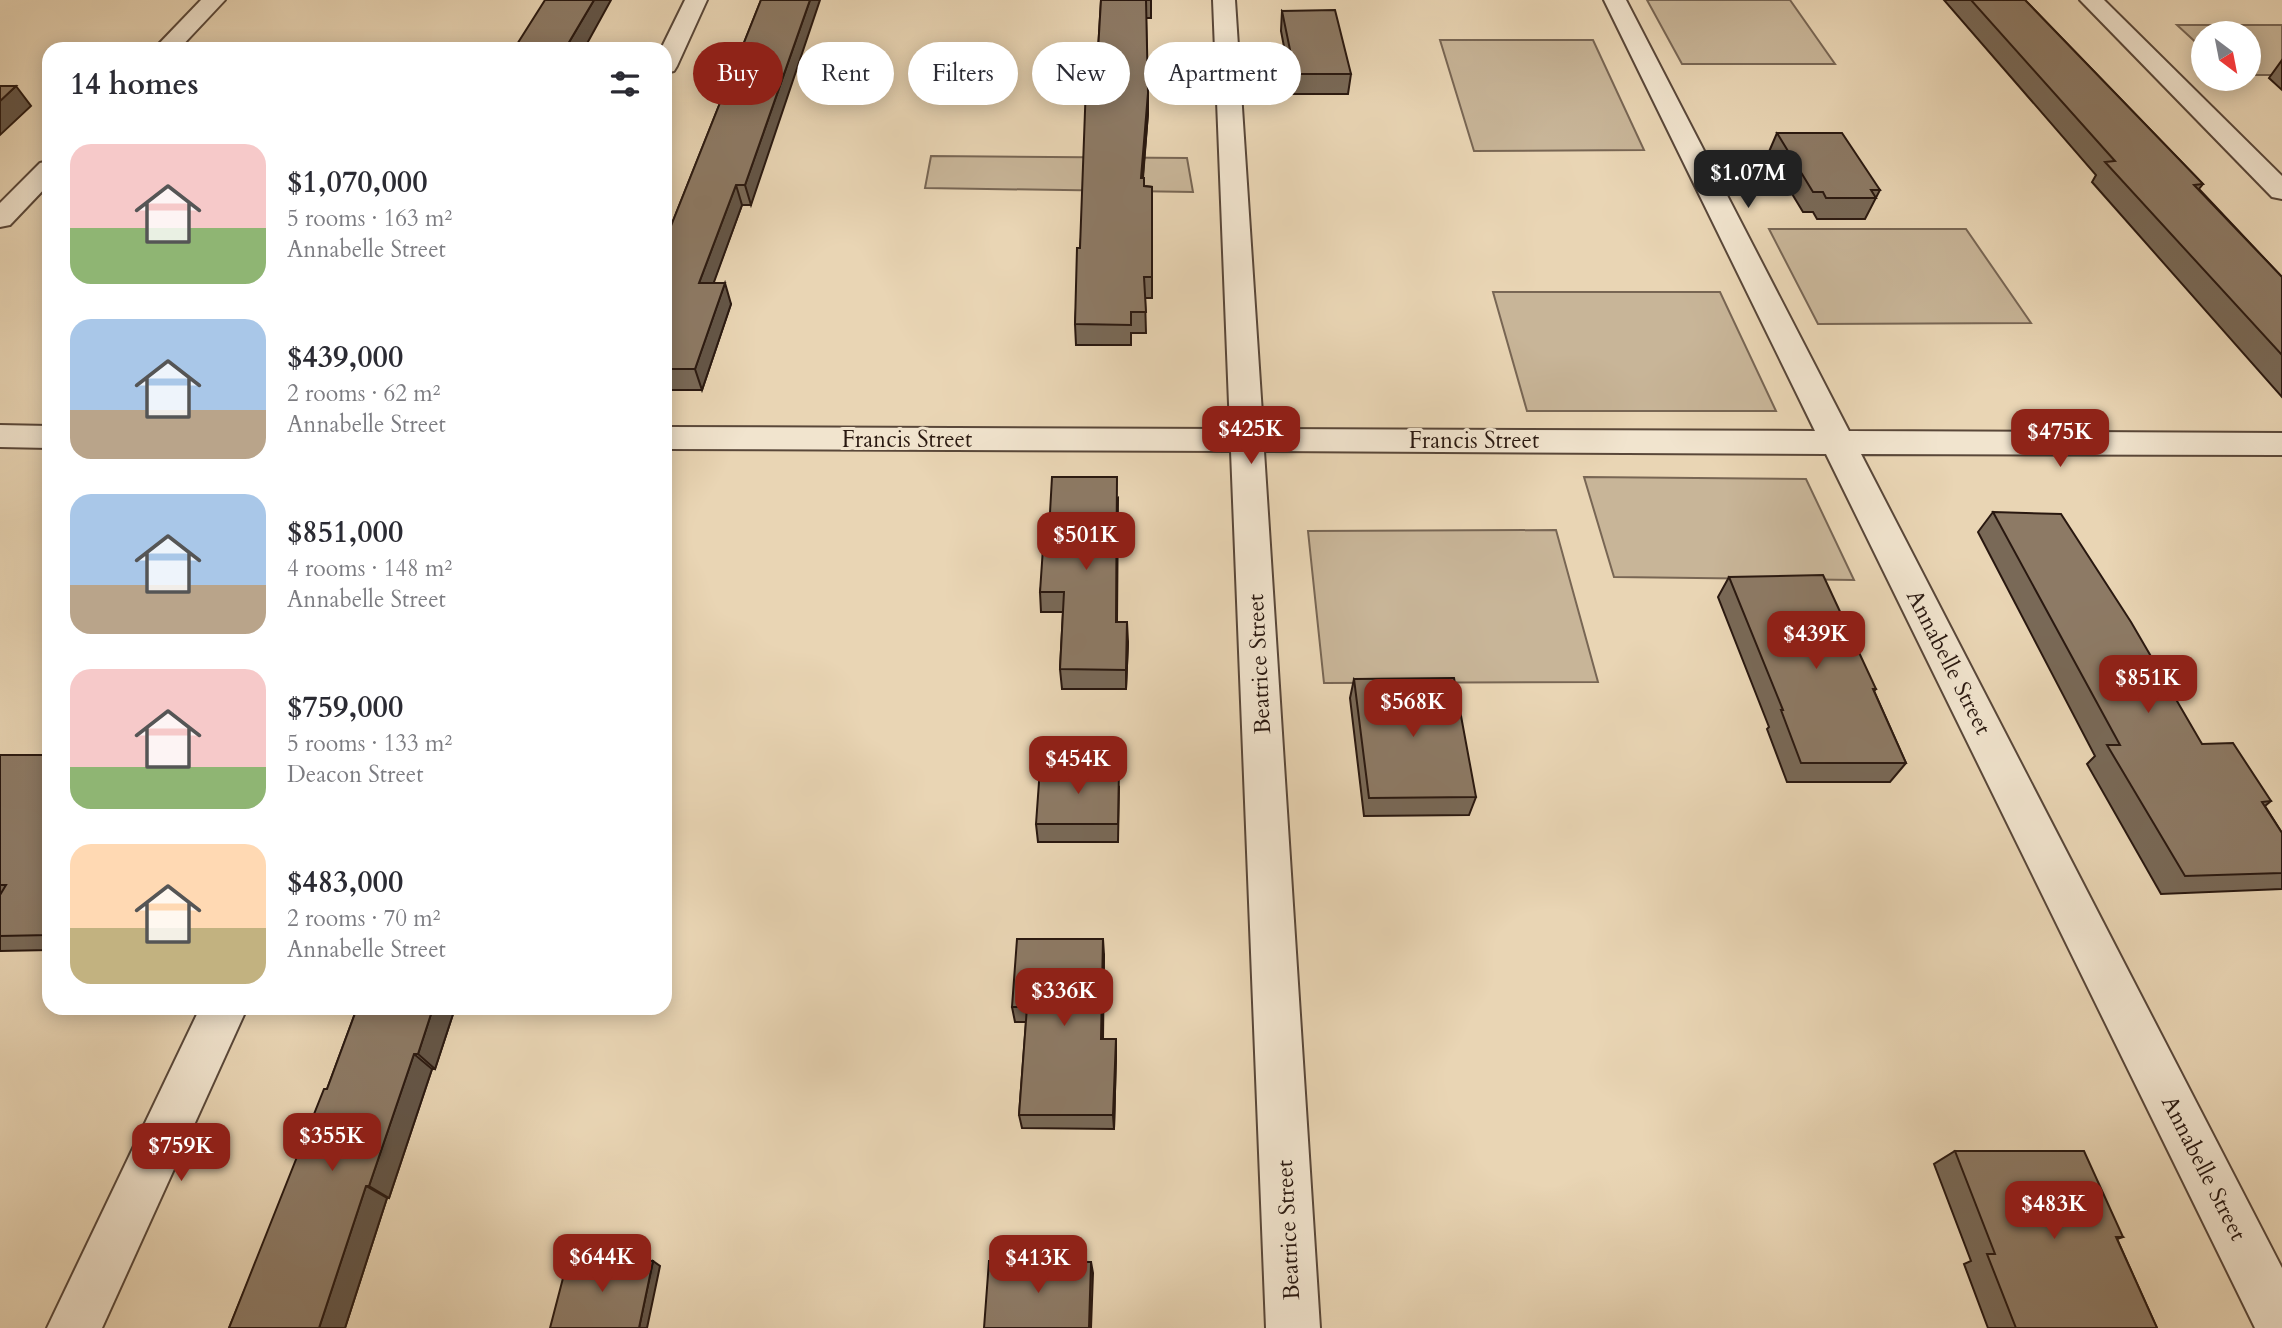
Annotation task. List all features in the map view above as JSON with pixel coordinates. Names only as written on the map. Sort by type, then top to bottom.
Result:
[{"type":"street","points":[[173,42],[214,0]]},
{"type":"street","points":[[672,51],[696,0]]},
{"type":"street","name":"Beatrice Street","points":[[1224,0],[1293,1328]]},
{"type":"street","name":"Annabelle Street","points":[[1615,0],[2282,1324]]},
{"type":"street","points":[[2091,0],[2282,191]]},
{"type":"street","points":[[0,219],[42,176]]},
{"type":"street","points":[[0,436],[42,437]]},
{"type":"street","name":"Francis Street","points":[[672,438],[2282,444]]},
{"type":"street","points":[[74,1328],[221,1015]]},
{"type":"shaded area","points":[[1647,0],[1790,0],[1835,64],[1682,64]]},
{"type":"shaded area","points":[[2177,25],[2191,25],[2191,38]]},
{"type":"shaded area","points":[[2261,25],[2282,25],[2282,75],[2261,75]]},
{"type":"shaded area","points":[[1440,40],[1593,40],[1644,150],[1474,151]]},
{"type":"shaded area","points":[[931,156],[1187,158],[1193,192],[925,188]]},
{"type":"shaded area","points":[[1769,229],[1966,229],[2031,323],[1818,324]]},
{"type":"shaded area","points":[[1493,292],[1720,292],[1776,411],[1527,411]]},
{"type":"shaded area","points":[[1584,477],[1806,479],[1854,580],[1614,577]]},
{"type":"shaded area","points":[[1556,530],[1598,682],[1324,683],[1308,531]]},
{"type":"building","points":[[545,0],[594,0],[569,42],[518,42]]},
{"type":"building","points":[[761,0],[810,0],[783,77],[783,42],[744,42]]},
{"type":"building","points":[[1101,0],[1146,0],[1144,105],[1147,105],[1141,178],[1144,178],[1144,186],[1152,187],[1152,277],[1144,277],[1146,312],[1131,312],[1131,325],[1075,324],[1085,105],[1130,105],[1130,42],[1098,42]]},
{"type":"building","points":[[1971,0],[2025,0],[2203,184],[2194,185],[2282,277],[2282,355],[2105,162],[2115,161]]},
{"type":"building","points":[[1335,10],[1351,74],[1301,74],[1301,42],[1288,42],[1282,11]]},
{"type":"building","points":[[0,86],[16,86],[0,101]]},
{"type":"building","points":[[719,105],[773,105],[745,185],[736,185],[699,283],[725,283],[695,369],[672,369],[672,223]]},
{"type":"building","points":[[1777,133],[1842,133],[1880,190],[1871,190],[1876,198],[1826,198],[1823,192],[1813,192]]},
{"type":"building","points":[[1052,477],[1117,477],[1116,622],[1127,622],[1126,670],[1060,669],[1064,592],[1040,592],[1043,548],[1048,548]]},
{"type":"building","points":[[1993,512],[2061,514],[2131,622],[2202,744],[2233,743],[2271,801],[2262,802],[2282,833],[2282,873],[2185,876],[2107,745],[2120,745]]},
{"type":"building","points":[[1823,575],[1876,689],[1873,689],[1906,763],[1801,763],[1783,710],[1729,577]]},
{"type":"building","points":[[1454,678],[1476,797],[1369,798],[1354,679]]},
{"type":"building","points":[[0,755],[42,755],[42,935],[0,936],[0,895],[6,885],[0,885]]},
{"type":"building","points":[[1040,768],[1119,768],[1118,824],[1036,824]]},
{"type":"building","points":[[1017,939],[1103,939],[1101,1039],[1116,1039],[1113,1115],[1019,1115],[1027,1007],[1012,1007]]},
{"type":"building","points":[[354,1015],[431,1015],[418,1054],[414,1054],[369,1186],[366,1186],[319,1328],[229,1328],[324,1089],[327,1089]]},
{"type":"building","points":[[1955,1151],[2084,1151],[2123,1237],[2116,1237],[2157,1328],[2016,1328],[1987,1254],[1995,1254]]},
{"type":"building","points":[[568,1259],[653,1261],[639,1328],[550,1328]]},
{"type":"building","points":[[989,1261],[1091,1262],[1089,1328],[984,1328]]}]
